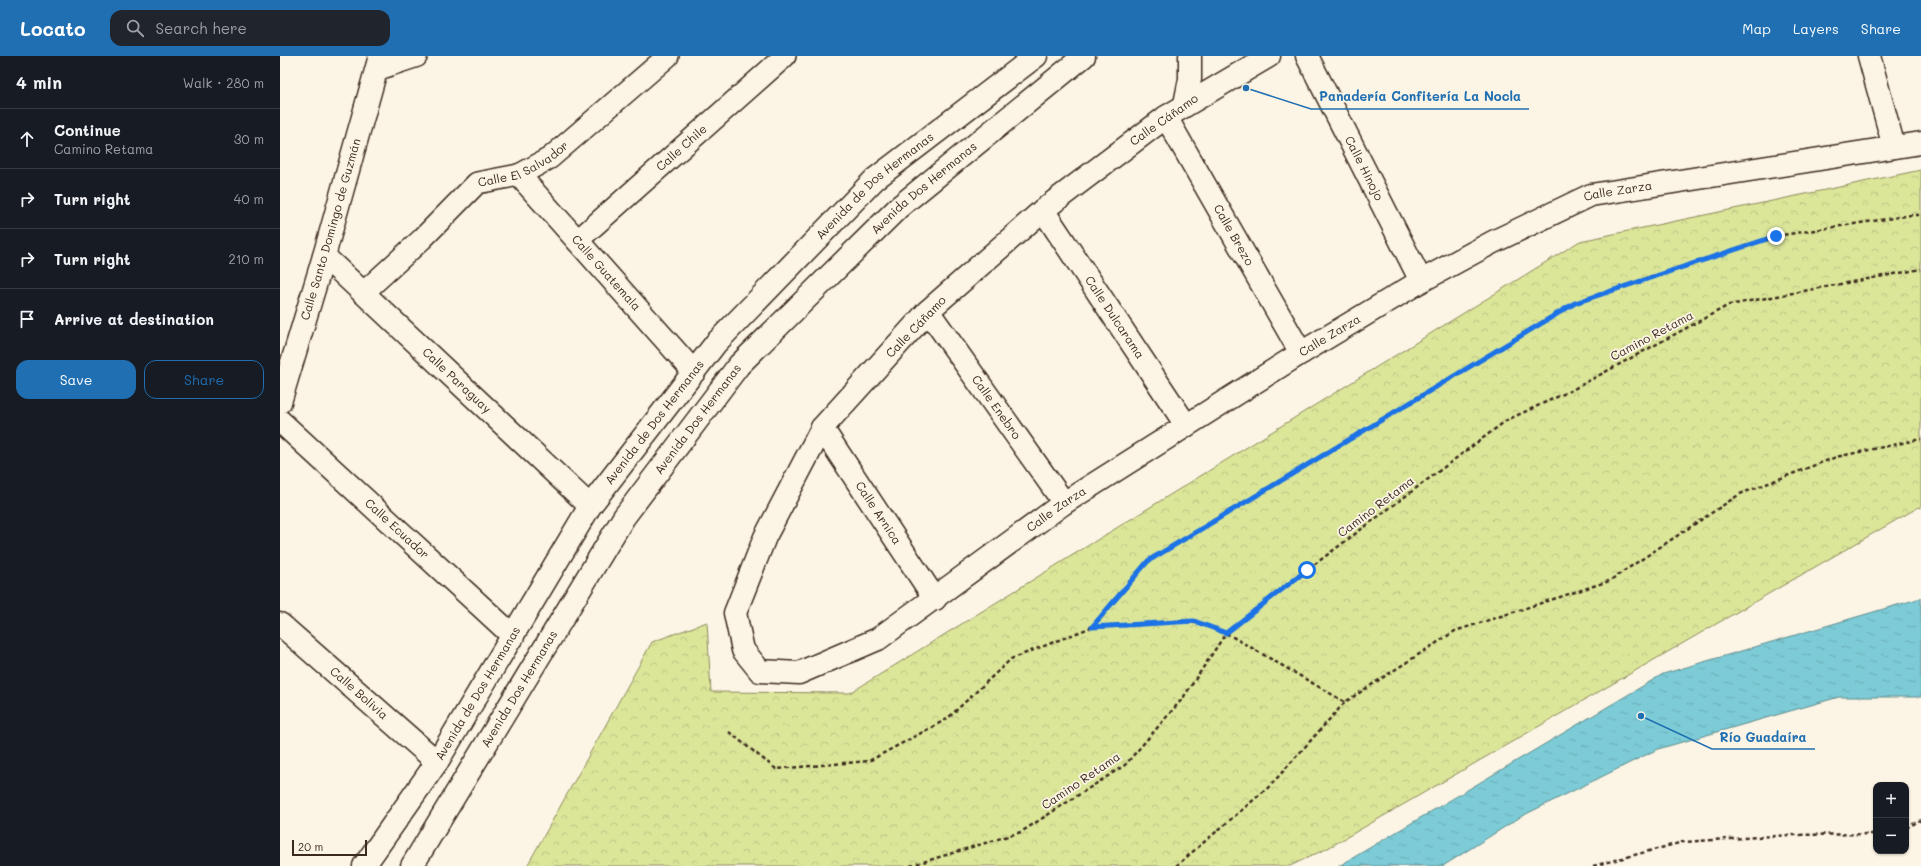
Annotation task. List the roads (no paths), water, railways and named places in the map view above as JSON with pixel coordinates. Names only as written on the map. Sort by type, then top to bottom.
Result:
[{"type":"street","points":[[378,62],[416,56]]},
{"type":"street","name":"Calle El Salvador","points":[[363,293],[422,238],[477,183],[519,175],[550,158],[668,56]]},
{"type":"street","name":"Calle Chile","points":[[577,241],[785,56]]},
{"type":"street","name":"Avenida de Dos Hermanas","points":[[364,866],[437,762],[590,506],[716,343],[875,179],[1036,56]]},
{"type":"street","name":"Avenida Dos Hermanas","points":[[412,866],[624,517],[739,365],[899,207],[1084,56]]},
{"type":"street","points":[[1185,104],[1190,79],[1190,56]]},
{"type":"street","name":"Calle Cáñamo","points":[[799,672],[760,671],[743,650],[735,613],[765,537],[822,428],[928,311],[1043,210],[1166,117],[1185,104],[1268,56]]},
{"type":"street","name":"Calle Hinojo","points":[[1307,56],[1421,281]]},
{"type":"street","points":[[1869,56],[1894,147]]},
{"type":"street","name":"Calle Santo Domingo de Guzmán","points":[[280,402],[324,256],[378,62]]},
{"type":"street","name":"Calle Brezo","points":[[1166,117],[1301,353]]},
{"type":"street","name":"Calle Zarza","points":[[799,672],[878,639],[1064,504],[1301,353],[1421,281],[1493,242],[1591,195],[1921,142]]},
{"type":"street","name":"Calle Guatemala","points":[[519,175],[694,372]]},
{"type":"street","name":"Calle Dulcarama","points":[[1043,210],[1186,425]]},
{"type":"street","name":"Calle Paraguay","points":[[324,256],[590,506]]},
{"type":"street","name":"Calle Enebro","points":[[928,311],[1064,504]]},
{"type":"street","name":"Calle Ecuador","points":[[282,426],[513,636]]},
{"type":"street","name":"Calle Arnica","points":[[822,428],[935,599]]},
{"type":"street","name":"Calle Bolivia","points":[[280,624],[437,762]]},
{"type":"water","points":[[1921,598],[1921,697],[1839,697],[1658,749],[1522,816],[1443,866],[1339,866],[1663,674]]},
{"type":"place","name":"Panadería Confitería La Nocla","points":[[1246,88]]},
{"type":"place","name":"Río Guadaíra","points":[[1641,716]]}]
